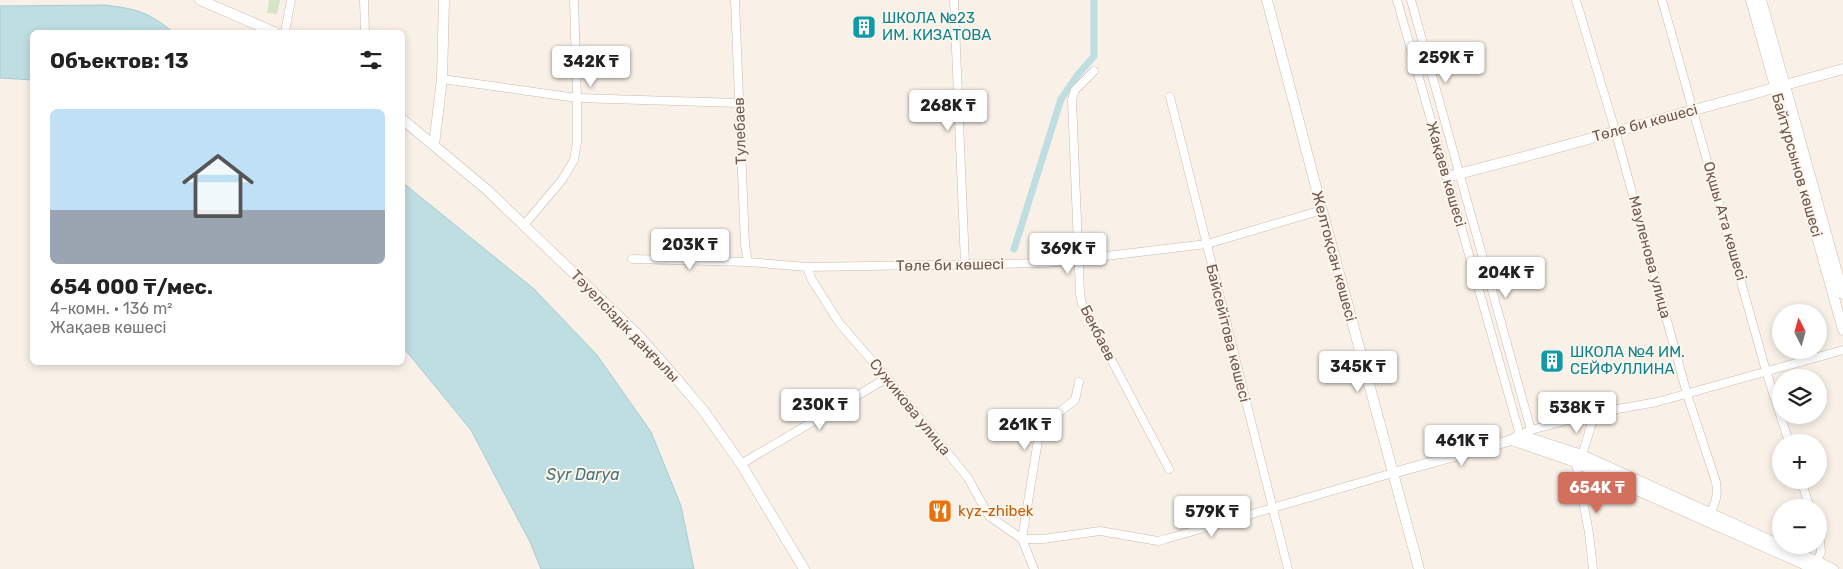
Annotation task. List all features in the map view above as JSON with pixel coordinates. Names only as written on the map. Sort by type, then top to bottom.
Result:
[{"type":"street","points":[[200,0],[269,30]]},
{"type":"street","points":[[285,30],[291,0]]},
{"type":"street","points":[[364,0],[365,30]]},
{"type":"street","points":[[434,145],[442,79],[444,0]]},
{"type":"street","points":[[524,225],[562,180],[574,160],[577,142],[578,98],[574,0]]},
{"type":"street","name":"Тулебаев","points":[[735,0],[745,245],[748,262]]},
{"type":"street","points":[[954,0],[965,264]]},
{"type":"street","name":"Желтоқсан көшесі","points":[[1267,0],[1419,569]]},
{"type":"street","name":"Жақаев көшесі","points":[[1397,0],[1447,177],[1516,438]]},
{"type":"street","name":"Жақаев көшесі","points":[[1411,0],[1531,430]]},
{"type":"street","name":"Мауленова улица","points":[[1576,0],[1615,130],[1687,394],[1716,482],[1717,501],[1710,514]]},
{"type":"street","name":"Оқшы Ата көшесі","points":[[1662,0],[1766,371],[1786,434]]},
{"type":"street","name":"Байтұрсынов көшесі","points":[[1751,0],[1843,294]]},
{"type":"street","name":"Байтұрсынов көшесі","points":[[1761,0],[1779,86],[1843,330]]},
{"type":"street","name":"Төле би көшесі","points":[[1447,177],[1843,69]]},
{"type":"street","name":"Бекбаев","points":[[1094,71],[1075,90],[1072,100],[1080,294],[1082,304],[1170,469]]},
{"type":"street","points":[[442,79],[578,98],[739,103]]},
{"type":"street","name":"Байсейітова көшесі","points":[[1170,97],[1288,569]]},
{"type":"street","name":"Тәуелсіздік даңғылы","points":[[405,121],[486,189],[638,335],[703,410],[741,464],[804,569]]},
{"type":"street","name":"Төле би көшесі","points":[[632,259],[748,262],[806,267],[1047,263],[1207,244],[1322,210]]},
{"type":"street","name":"Сужикова улица","points":[[806,267],[812,280],[840,324],[887,378],[968,478],[989,516],[1022,539]]},
{"type":"street","points":[[1022,539],[1043,539],[1100,530],[1158,540],[1516,438],[1531,430],[1595,413],[1657,402],[1843,350]]},
{"type":"street","points":[[741,464],[887,378]]},
{"type":"street","points":[[1034,569],[1022,539],[1040,434],[1045,423],[1075,400],[1079,382]]},
{"type":"street","points":[[1593,569],[1590,533],[1579,459],[1595,413]]},
{"type":"street","points":[[1516,438],[1579,459],[1710,514],[1816,565]]},
{"type":"street","points":[[1579,459],[1816,565],[1833,569]]},
{"type":"green space","points":[[269,0],[280,0],[277,14],[267,13]]},
{"type":"water","points":[[105,5],[142,12],[170,30],[30,30],[30,80],[0,78],[0,6]]},
{"type":"water","name":"Syr Darya","points":[[405,184],[534,289],[597,355],[651,432],[681,506],[694,569],[541,569],[530,542],[471,430],[405,349]]},
{"type":"waterway","points":[[1014,249],[1061,99],[1094,56],[1094,0]]},
{"type":"place","name":"ШКОЛА №23 ИМ. КИЗАТОВА","points":[[864,27]]},
{"type":"place","name":"ШКОЛА №4 ИМ. СЕЙФУЛЛИНА","points":[[1552,361]]},
{"type":"place","name":"kyz-zhibek","points":[[940,511]]}]
